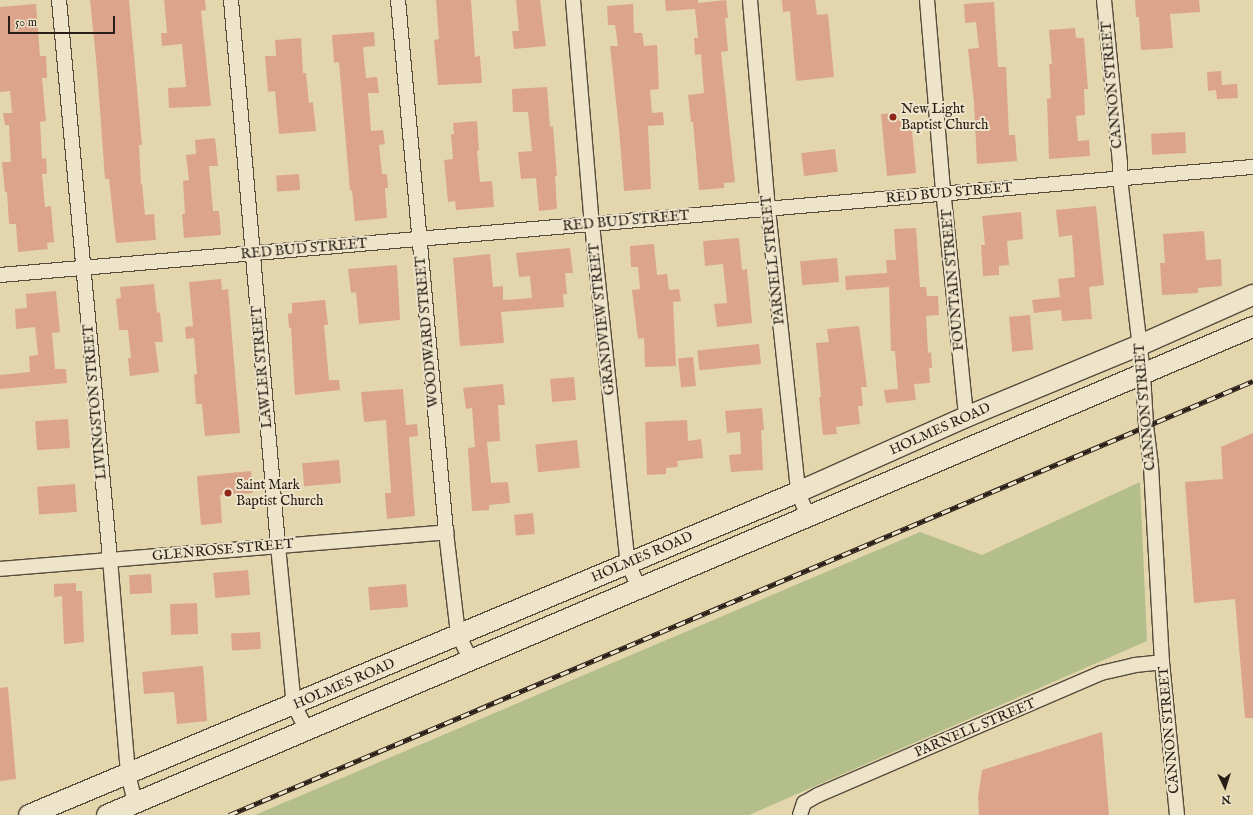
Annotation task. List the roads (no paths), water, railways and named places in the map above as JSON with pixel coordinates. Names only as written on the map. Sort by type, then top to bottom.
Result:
[{"type":"main road","name":"HOLMES ROAD","points":[[29,815],[294,705],[458,634],[798,492],[966,417],[1140,345],[1253,295]]},
{"type":"main road","name":"HOLMES ROAD","points":[[107,815],[1253,327]]},
{"type":"street","name":"LIVINGSTON STREET","points":[[59,0],[128,774],[135,803]]},
{"type":"street","name":"LAWLER STREET","points":[[231,0],[278,546],[294,705],[307,731]]},
{"type":"street","name":"WOODWARD STREET","points":[[398,0],[446,532],[458,634],[471,660]]},
{"type":"street","name":"GRANDVIEW STREET","points":[[573,0],[592,224],[628,564],[639,588]]},
{"type":"street","name":"PARNELL STREET","points":[[750,0],[768,208],[798,492],[808,517]]},
{"type":"street","name":"FOUNTAIN STREET","points":[[927,0],[966,417]]},
{"type":"street","name":"CANNON STREET","points":[[1104,0],[1120,163],[1120,178],[1143,374],[1162,662],[1176,815]]},
{"type":"street","name":"RED BUD STREET","points":[[0,275],[1253,166]]},
{"type":"street","name":"GLENROSE STREET","points":[[0,569],[446,532]]},
{"type":"street","name":"PARNELL STREET","points":[[800,815],[804,803],[818,795],[1102,673],[1135,665],[1162,662]]},
{"type":"railway","points":[[229,815],[1253,381]]},
{"type":"place","name":"New Light Baptist Church","points":[[893,117]]},
{"type":"place","name":"Saint Mark Baptist Church","points":[[228,493]]}]
